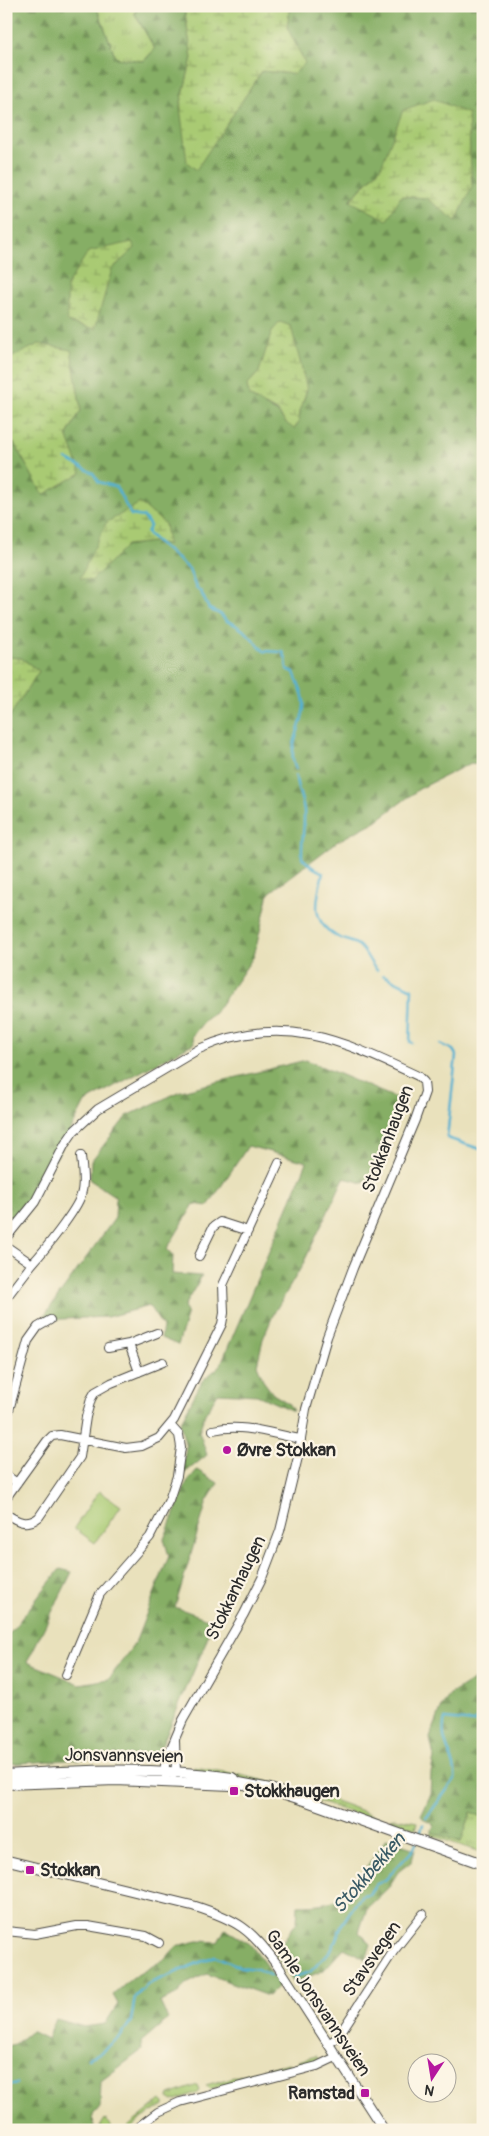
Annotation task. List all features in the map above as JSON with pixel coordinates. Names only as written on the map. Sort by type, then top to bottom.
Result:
[{"type":"main road","name":"Jonsvannsveien","points":[[6,1775],[84,1771],[164,1771],[232,1778],[239,1783],[293,1796],[482,1862]]},
{"type":"main road","name":"Jonsvannsveien","points":[[6,1784],[99,1780],[168,1781],[231,1785],[239,1783]]},
{"type":"street","name":"Stokkanhaugen","points":[[6,1238],[30,1210],[65,1144],[80,1124],[98,1109],[199,1049],[216,1041],[257,1031],[304,1033],[353,1048],[418,1076],[424,1082],[425,1092],[327,1337],[306,1409],[280,1532],[262,1578],[244,1614],[191,1704],[168,1755],[164,1771]]},
{"type":"street","points":[[6,1298],[50,1242],[81,1198],[83,1186],[81,1156]]},
{"type":"street","points":[[6,1498],[49,1438],[60,1435],[116,1447],[136,1448],[154,1441],[171,1426],[222,1324],[224,1313],[223,1285],[279,1163]]},
{"type":"street","points":[[199,1256],[213,1227],[220,1222],[248,1231]]},
{"type":"street","points":[[6,1246],[32,1264]]},
{"type":"street","points":[[6,1421],[28,1341],[38,1327],[50,1320]]},
{"type":"street","points":[[108,1348],[129,1344],[157,1333]]},
{"type":"street","points":[[129,1344],[139,1372]]},
{"type":"street","points":[[6,1514],[18,1521],[27,1523],[39,1517],[78,1461],[83,1448],[81,1439],[89,1405],[95,1392],[104,1386],[163,1362]]},
{"type":"street","points":[[66,1675],[100,1594],[150,1537],[169,1500],[177,1476],[181,1447],[179,1435],[171,1426]]},
{"type":"street","points":[[213,1430],[232,1427],[257,1429],[301,1439]]},
{"type":"street","points":[[6,1475],[17,1483]]},
{"type":"street","name":"Stokkanhaugen","points":[[175,1741],[176,1772]]},
{"type":"street","points":[[164,1771],[168,1781],[176,1772]]},
{"type":"street","name":"Gamle Jonsvannsveien","points":[[6,1860],[194,1906],[235,1921],[252,1934],[267,1951],[384,2130]]},
{"type":"street","name":"Stavsvegen","points":[[328,2044],[337,2038],[393,1952],[423,1914]]},
{"type":"street","points":[[6,1931],[35,1934],[77,1926],[88,1926],[146,1936],[159,1943]]},
{"type":"street","points":[[134,2130],[158,2112],[180,2102],[317,2066],[336,2057]]},
{"type":"green space","points":[[6,6],[96,6],[116,58],[144,61],[155,49],[135,14],[137,6],[184,6],[192,58],[180,107],[237,108],[262,71],[294,74],[287,27],[290,6],[483,6],[483,765],[471,763],[419,789],[376,821],[338,841],[269,893],[254,956],[215,1013],[207,1018],[192,1036],[194,1043],[85,1102],[59,1153],[35,1191],[6,1226],[6,722],[39,671],[21,658],[6,657],[6,445],[14,443],[43,495],[67,435],[81,410],[6,371]],"holes":[[[381,167],[472,187],[426,198],[401,196],[350,200]],[[132,242],[135,248],[112,269]],[[259,372],[307,389],[300,411],[299,422],[285,422],[278,413],[249,396],[248,385]],[[165,524],[167,544],[153,542],[127,545]]]},
{"type":"green space","points":[[96,6],[137,6],[135,14],[155,49],[144,61],[116,58]]},
{"type":"green space","points":[[184,6],[290,6],[287,27],[305,63],[294,74],[262,71],[196,170],[187,162],[180,107],[192,58]]},
{"type":"green space","points":[[434,99],[468,114],[472,187],[456,221],[426,198],[401,196],[387,220],[350,201],[381,167],[403,110]]},
{"type":"green space","points":[[132,242],[135,248],[112,269],[95,329],[67,322],[67,285],[88,252]]},
{"type":"green space","points":[[280,322],[291,326],[307,389],[300,411],[299,422],[294,429],[285,422],[278,412],[249,396],[247,385],[259,372],[272,331]]},
{"type":"green space","points":[[39,344],[71,350],[81,410],[67,435],[81,473],[43,495],[14,443],[6,445],[6,371],[10,358]]},
{"type":"green space","points":[[140,503],[165,524],[168,544],[153,542],[127,545],[91,581],[80,578],[106,523]]},
{"type":"green space","points":[[6,657],[21,658],[39,671],[6,722]]},
{"type":"green space","points":[[306,1060],[398,1099],[376,1172],[363,1183],[344,1178],[302,1266],[274,1313],[263,1339],[257,1365],[264,1382],[273,1394],[288,1403],[293,1411],[257,1395],[218,1393],[205,1414],[199,1431],[207,1455],[182,1475],[186,1447],[180,1423],[202,1381],[220,1366],[307,1162],[248,1146],[208,1206],[194,1204],[167,1249],[173,1256],[172,1274],[202,1276],[184,1306],[187,1316],[178,1345],[161,1338],[163,1327],[149,1306],[107,1317],[41,1320],[115,1218],[116,1197],[90,1180],[91,1161],[127,1116],[181,1091]]},
{"type":"green space","points":[[197,1470],[218,1483],[207,1501],[175,1607],[213,1621],[204,1647],[158,1754],[6,1764],[6,1638],[60,1569],[72,1572],[27,1662],[80,1684],[109,1679],[135,1643],[169,1556],[164,1539],[187,1482]]},
{"type":"green space","points":[[99,1491],[121,1506],[95,1543],[74,1528]]},
{"type":"green space","points":[[483,1679],[483,1736],[479,1743],[483,1747],[483,1817],[471,1812],[461,1842],[431,1832],[434,1826],[432,1823],[424,1820],[421,1815],[430,1796],[434,1757],[430,1738],[443,1704],[451,1694],[473,1680]]},
{"type":"green space","points":[[86,1765],[72,1768],[6,1772],[6,1768]]},
{"type":"green space","points":[[194,1767],[246,1776],[300,1790],[352,1807],[401,1829],[259,1782],[193,1771]]},
{"type":"green space","points":[[471,1812],[483,1817],[483,1853],[430,1835],[431,1832],[461,1842]]},
{"type":"green space","points":[[390,1819],[417,1822],[415,1829]]},
{"type":"green space","points":[[386,1839],[415,1849],[412,1861],[398,1872],[388,1888],[367,1908],[359,1932],[371,1944],[366,1959],[344,1948],[323,1971],[294,1982],[274,1953],[297,1922],[298,1905],[332,1901],[350,1892]]},
{"type":"green space","points":[[225,1929],[250,1944],[280,1984],[268,1996],[207,1974],[186,1984],[176,1995],[160,2002],[168,2019],[141,2042],[142,2050],[101,2081],[100,2107],[93,2115],[94,2130],[25,2130],[6,2126],[6,2046],[15,2044],[31,2031],[47,2039],[56,2019],[84,2027],[105,2024],[118,2004],[113,1995],[132,1978],[165,1959],[177,1946],[198,1941],[218,1942]]},
{"type":"green space","points":[[316,2056],[320,2061],[298,2066],[298,2061]]},
{"type":"green space","points":[[289,2063],[291,2069],[264,2075],[263,2069]]},
{"type":"green space","points":[[256,2071],[258,2077],[210,2089],[206,2085]]},
{"type":"green space","points":[[198,2085],[200,2090],[198,2092],[173,2101],[168,2098],[169,2095]]},
{"type":"green space","points":[[161,2100],[164,2105],[142,2118],[129,2130],[124,2130]]},
{"type":"green space","points":[[105,2119],[111,2125],[112,2130],[98,2130]]},
{"type":"waterway","points":[[66,459],[93,473],[99,482],[116,487],[131,515],[144,517],[150,526],[147,533],[189,569],[196,588],[201,592],[209,609],[220,614],[227,621],[246,632],[264,651],[283,652],[287,669],[294,672],[304,699],[302,719],[293,752],[293,761],[296,769]]},
{"type":"waterway","points":[[296,776],[304,811],[302,858],[312,867],[323,873],[317,900],[318,916],[327,930],[358,945],[377,970]]},
{"type":"waterway","points":[[383,975],[412,989],[410,1042],[412,1043]]},
{"type":"waterway","points":[[441,1044],[453,1050],[456,1055],[447,1138],[483,1150]]},
{"type":"waterway","name":"Stokkbekken","points":[[426,1818],[455,1779],[455,1771],[444,1735],[445,1719],[474,1722],[483,1714]]},
{"type":"waterway","name":"Stokkbekken","points":[[418,1838],[423,1825]]},
{"type":"waterway","name":"Stokkbekken","points":[[294,1977],[310,1972],[332,1949],[342,1924],[362,1895],[369,1894],[375,1885],[385,1880],[413,1850],[416,1843]]},
{"type":"waterway","name":"Stokkbekken","points":[[88,2058],[100,2053],[121,2036],[131,2021],[135,1997],[148,1984],[215,1956],[241,1967],[257,1969],[271,1976]]},
{"type":"waterway","name":"Stokkbekken","points":[[6,2086],[17,2083]]},
{"type":"place","name":"Øvre Stokkan","points":[[227,1450]]},
{"type":"place","name":"Stokkhaugen","points":[[234,1791]]},
{"type":"place","name":"Stokkan","points":[[30,1870]]},
{"type":"place","name":"Ramstad","points":[[365,2093]]}]
